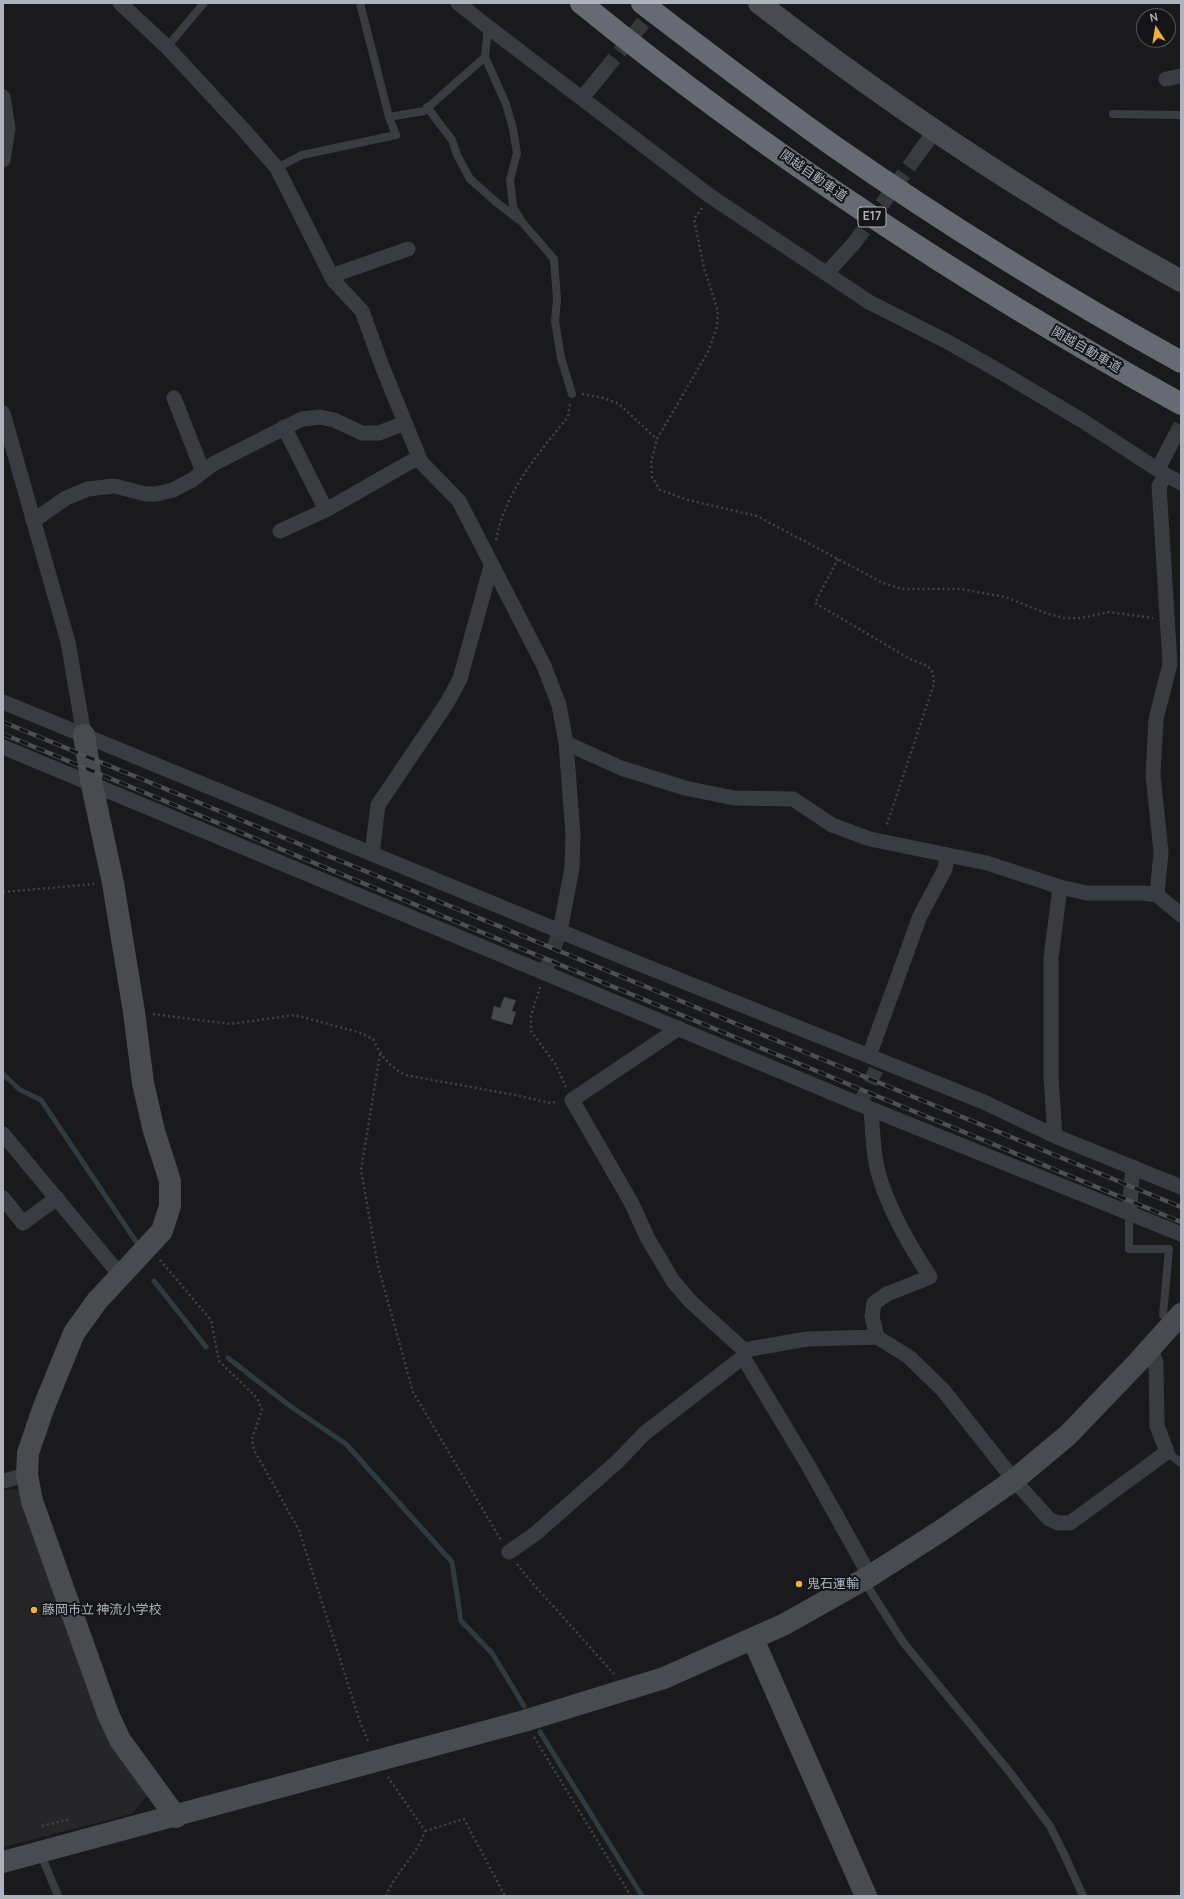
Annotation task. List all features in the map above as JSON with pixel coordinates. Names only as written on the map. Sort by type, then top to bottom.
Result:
[{"type":"highway","name":"関越自動車道","points":[[581,3],[723,112],[811,176],[915,246],[1034,320],[1181,404]]},
{"type":"highway","points":[[642,3],[723,65],[823,138],[938,216],[1046,284],[1181,362]]},
{"type":"street","points":[[120,3],[167,47],[277,168],[334,282],[362,311],[382,366],[421,462],[459,501],[491,566],[544,666],[559,705],[566,743],[573,835],[572,868],[560,931]]},
{"type":"street","points":[[458,3],[488,28],[710,196],[869,302],[999,370],[1084,421],[1181,483]]},
{"type":"street","points":[[759,3],[829,57],[934,131],[1050,206],[1181,281]]},
{"type":"street","points":[[582,98],[606,70]]},
{"type":"street","points":[[1166,78],[1181,76]]},
{"type":"street","points":[[3,97],[8,128],[3,160]]},
{"type":"street","points":[[918,154],[934,131]]},
{"type":"street","points":[[827,273],[855,242]]},
{"type":"street","points":[[331,276],[408,249]]},
{"type":"street","points":[[174,398],[203,472]]},
{"type":"street","points":[[3,413],[68,642],[92,785],[113,883],[134,1012],[143,1083],[154,1130],[170,1181],[170,1206],[162,1231],[97,1301],[74,1333],[28,1453],[27,1475],[32,1501],[108,1714],[120,1740],[176,1816]]},
{"type":"street","points":[[33,520],[66,498],[88,489],[114,486],[146,494],[156,494],[173,490],[192,480],[213,464],[302,419],[320,417],[334,420],[362,433],[380,433],[405,423]]},
{"type":"street","points":[[284,427],[326,510]]},
{"type":"street","points":[[1157,896],[1161,852],[1153,774],[1156,719],[1170,664],[1159,486],[1162,472],[1174,438]]},
{"type":"street","points":[[280,531],[326,510],[419,457]]},
{"type":"street","points":[[372,854],[378,805],[447,703],[460,679],[491,566]]},
{"type":"street","points":[[3,702],[560,931],[986,1103],[1055,1136],[1181,1187]]},
{"type":"street","points":[[566,743],[621,768],[685,788],[734,798],[793,799],[832,824],[882,842],[987,864],[1060,887],[1087,893],[1143,893],[1157,896],[1181,915]]},
{"type":"street","points":[[3,747],[871,1109],[1181,1234]]},
{"type":"street","points":[[869,1056],[920,916],[945,869],[947,855]]},
{"type":"street","points":[[1055,1136],[1051,1076],[1051,958],[1060,887]]},
{"type":"street","points":[[679,1028],[572,1100],[631,1202],[648,1239],[673,1281],[691,1302],[743,1353],[808,1466],[867,1578]]},
{"type":"street","points":[[871,1109],[874,1151],[881,1181],[906,1240],[930,1277],[887,1294],[874,1303],[872,1316],[877,1337]]},
{"type":"street","points":[[3,1134],[8,1150],[57,1198],[121,1276]]},
{"type":"street","points":[[1129,1214],[1133,1167]]},
{"type":"street","points":[[3,1198],[23,1223],[57,1198]]},
{"type":"street","points":[[3,1862],[524,1721],[664,1678],[753,1639],[822,1605],[867,1578],[942,1530],[1014,1480],[1068,1435],[1138,1362],[1150,1347],[1179,1319]]},
{"type":"street","points":[[509,1552],[535,1534],[611,1467],[645,1433],[743,1353],[807,1338],[877,1337],[909,1357],[943,1390],[1014,1480],[1049,1519],[1058,1523],[1070,1523],[1167,1452],[1158,1426],[1156,1363],[1150,1347]]},
{"type":"street","points":[[3,1481],[27,1475]]},
{"type":"street","points":[[753,1639],[866,1896]]},
{"type":"lane","points":[[167,47],[204,3]]},
{"type":"lane","points":[[277,168],[302,155],[396,135],[389,117],[360,3]]},
{"type":"lane","points":[[488,28],[485,57],[506,104],[513,129],[517,152],[510,180],[513,207],[522,222],[554,259],[557,300],[556,327],[566,378],[572,394]]},
{"type":"lane","points":[[389,117],[424,111],[485,57]]},
{"type":"lane","points":[[427,107],[452,140],[457,155],[470,179],[522,222]]},
{"type":"lane","points":[[1113,114],[1181,115]]},
{"type":"lane","points":[[1129,1214],[1129,1249],[1169,1249],[1163,1315],[1179,1319]]},
{"type":"lane","points":[[1167,1452],[1181,1463]]},
{"type":"lane","points":[[867,1578],[903,1642],[1012,1775],[1050,1826],[1083,1896]]},
{"type":"lane","points":[[40,1852],[58,1896]]},
{"type":"path","points":[[710,196],[694,219],[704,268],[718,311],[717,326],[709,350],[657,439],[651,463],[652,477],[660,490],[688,500],[756,516],[883,583],[902,589],[961,589],[1004,597],[1048,614],[1064,618],[1081,618],[1109,612],[1168,620]]},
{"type":"path","points":[[491,566],[499,524],[515,487],[568,417],[572,394],[581,393],[604,398],[619,404],[657,439]]},
{"type":"path","points":[[838,559],[815,603],[910,659],[928,666],[933,673],[934,684],[882,842]]},
{"type":"path","points":[[3,892],[113,883]]},
{"type":"path","points":[[134,1012],[230,1024],[295,1015],[333,1027],[358,1032],[373,1039],[380,1054],[392,1067],[405,1075],[550,1103],[572,1100],[556,1065],[531,1031],[531,1016],[545,972]]},
{"type":"path","points":[[380,1054],[361,1170],[378,1266],[414,1392],[509,1552],[528,1578],[613,1673],[622,1691]]},
{"type":"path","points":[[148,1246],[211,1320],[219,1361],[257,1398],[262,1410],[252,1439],[254,1450],[299,1530],[360,1722],[377,1761],[425,1831]]},
{"type":"path","points":[[524,1721],[631,1896]]},
{"type":"path","points":[[42,1826],[70,1818]]},
{"type":"path","points":[[425,1831],[464,1819],[505,1896]]},
{"type":"path","points":[[386,1896],[390,1886],[421,1842],[425,1831]]},
{"type":"shaded area","name":"藤岡市立 神流小学校","points":[[13,1489],[23,1492],[152,1791],[131,1814],[3,1847],[3,1491]]},
{"type":"building","points":[[504,997],[516,1000],[512,1011],[516,1012],[512,1025],[491,1019],[494,1006],[500,1008]]},
{"type":"waterway","points":[[3,1074],[20,1090],[41,1100],[137,1243]]},
{"type":"waterway","points":[[154,1281],[206,1347]]},
{"type":"waterway","points":[[228,1358],[290,1406],[346,1444],[452,1562],[461,1621],[492,1653],[524,1706]]},
{"type":"waterway","points":[[540,1732],[642,1896]]},
{"type":"tunnel","points":[[605,70],[659,3]]},
{"type":"tunnel","points":[[855,242],[918,154]]},
{"type":"tunnel","points":[[1174,438],[1181,425]]},
{"type":"tunnel","points":[[545,972],[560,931]]},
{"type":"tunnel","points":[[860,1104],[880,1061]]},
{"type":"railway","points":[[3,722],[1181,1207]]},
{"type":"railway","points":[[3,734],[1181,1222]]},
{"type":"place","name":"鬼石運輸","points":[[799,1584]]},
{"type":"place","name":"藤岡市立 神流小学校","points":[[34,1610]]}]
